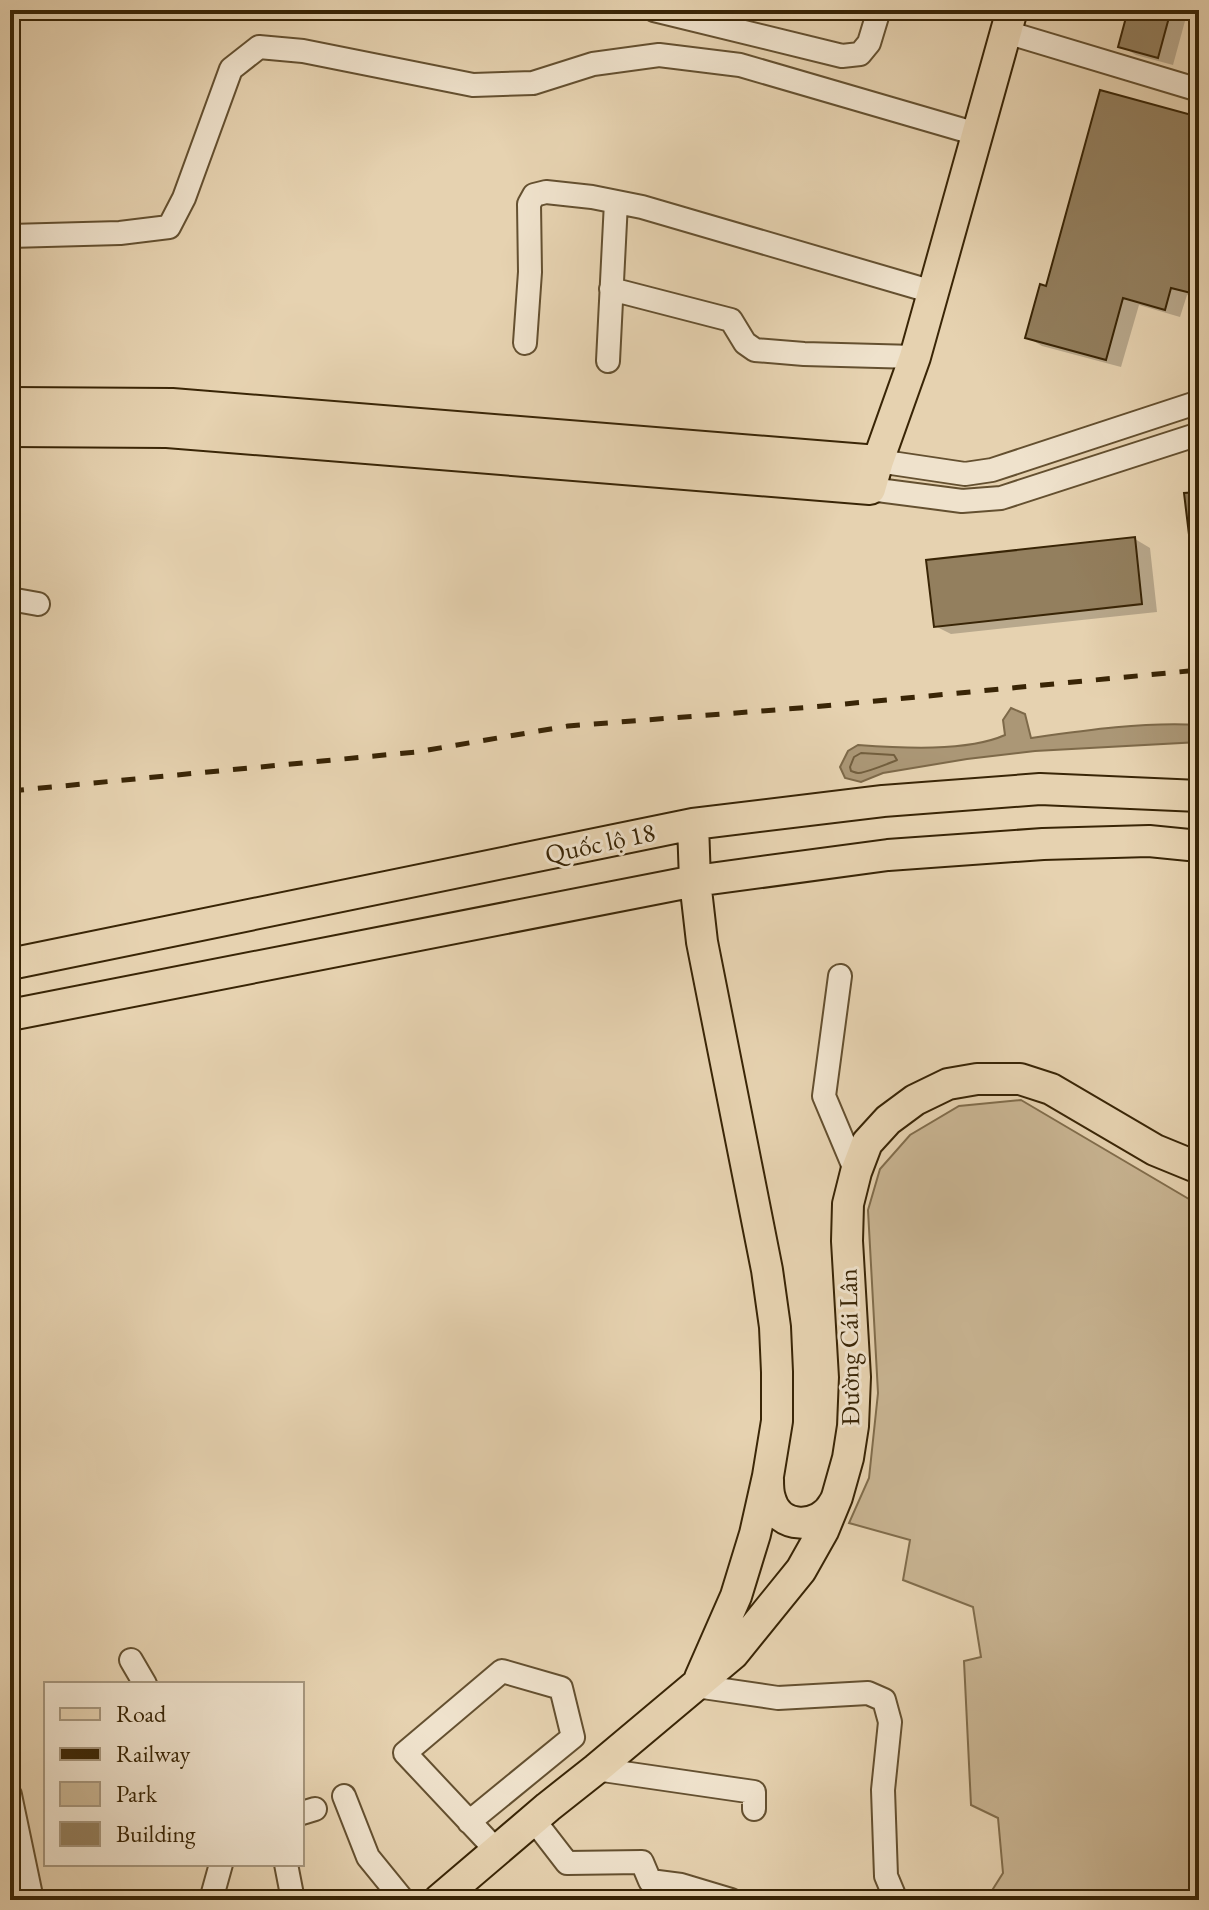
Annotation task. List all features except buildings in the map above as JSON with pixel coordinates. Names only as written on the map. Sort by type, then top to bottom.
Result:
[{"type":"main road","points":[[874,475],[915,357],[1009,21]]},
{"type":"main road","points":[[10,403],[172,404],[874,475]]},
{"type":"main road","points":[[10,431],[167,432],[874,475]]},
{"type":"main road","name":"Quốc lộ 18","points":[[10,964],[693,824],[883,801],[1040,789],[1199,796]]},
{"type":"main road","points":[[693,824],[702,942],[767,1270],[775,1327],[777,1372],[777,1421],[755,1534],[736,1596],[696,1686]]},
{"type":"main road","name":"Quốc lộ 18","points":[[10,1015],[695,881],[888,855],[1027,845],[1149,841],[1199,846]]},
{"type":"main road","name":"Đường Cái Lân","points":[[439,1900],[733,1654],[801,1570],[823,1531],[848,1458],[855,1377],[847,1241],[848,1204],[867,1143],[888,1120],[915,1100],[948,1084],[977,1079],[1020,1079],[1051,1089],[1155,1150],[1199,1168]]},
{"type":"main road","points":[[768,1476],[774,1508],[792,1521],[814,1522],[824,1517],[837,1497]]},
{"type":"street","points":[[654,10],[842,56],[860,54],[869,43],[879,10]]},
{"type":"street","points":[[1009,21],[1199,90]]},
{"type":"street","points":[[10,236],[120,233],[169,227],[184,198],[231,69],[259,47],[303,51],[473,85],[533,83],[593,64],[659,55],[740,65],[977,134]]},
{"type":"street","points":[[525,343],[530,272],[529,204],[534,195],[546,192],[642,207],[933,292]]},
{"type":"street","points":[[608,361],[616,202]]},
{"type":"street","points":[[611,289],[731,320],[745,343],[755,350],[915,357]]},
{"type":"street","points":[[874,475],[965,474],[992,470],[1199,402]]},
{"type":"street","points":[[874,475],[962,501],[1001,498],[1199,434]]},
{"type":"street","points":[[10,599],[38,604]]},
{"type":"street","points":[[840,976],[824,1096],[856,1172]]},
{"type":"street","points":[[131,1660],[144,1682]]},
{"type":"street","points":[[469,1822],[573,1737],[561,1688],[502,1671],[405,1753],[469,1822],[497,1851]]},
{"type":"street","points":[[696,1686],[778,1698],[868,1693],[884,1700],[890,1722],[883,1790],[886,1876],[896,1900]]},
{"type":"street","points":[[596,1769],[754,1792],[754,1809]]},
{"type":"street","points":[[10,1795],[32,1900]]},
{"type":"street","points":[[344,1796],[368,1857],[403,1900]]},
{"type":"street","points":[[533,1819],[567,1863],[642,1862],[650,1881],[681,1885],[731,1900]]},
{"type":"street","points":[[211,1900],[220,1866]]},
{"type":"street","points":[[286,1866],[293,1900]]},
{"type":"green space","points":[[1021,1100],[1199,1205],[1199,1362],[1192,1374],[1199,1378],[1199,1900],[986,1900],[1003,1873],[998,1818],[971,1805],[964,1661],[981,1657],[973,1607],[903,1580],[910,1540],[849,1523],[869,1478],[878,1393],[868,1210],[880,1169],[910,1135],[959,1106]]},
{"type":"water","points":[[1011,708],[1025,714],[1031,738],[1115,727],[1178,724],[1199,725],[1199,742],[1035,751],[967,759],[883,773],[861,782],[845,778],[840,767],[848,751],[858,745],[933,748],[972,744],[1005,735],[1003,720]]},
{"type":"railway","points":[[10,791],[416,752],[568,726],[813,707],[1199,670]]}]
